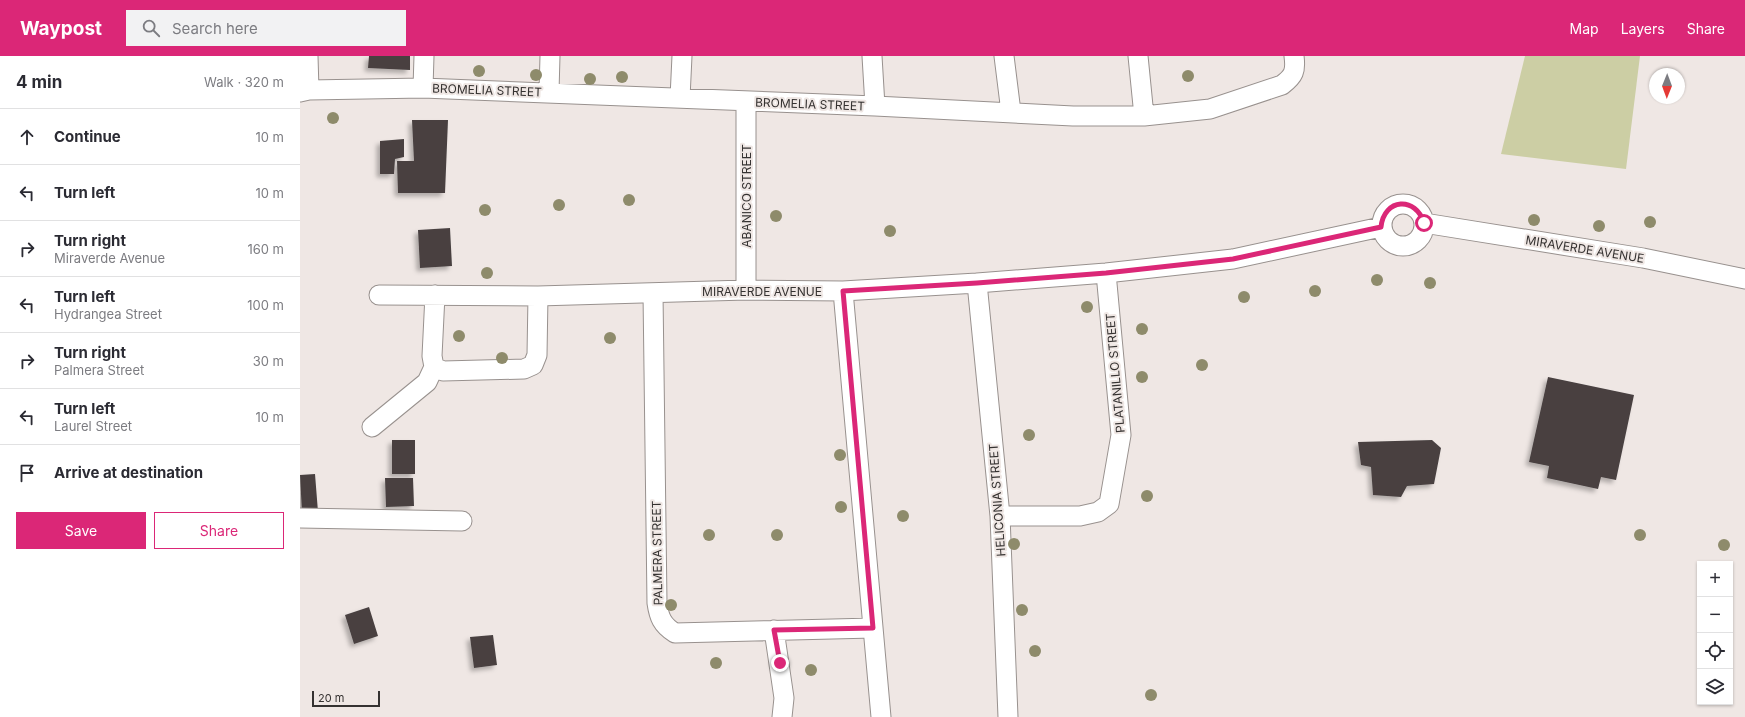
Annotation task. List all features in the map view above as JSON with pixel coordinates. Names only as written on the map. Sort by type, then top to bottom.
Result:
[{"type":"street","points":[[304,91],[308,56]]},
{"type":"street","points":[[423,88],[424,56]]},
{"type":"street","points":[[549,92],[550,56]]},
{"type":"street","points":[[680,98],[682,56]]},
{"type":"street","points":[[872,56],[875,106]]},
{"type":"street","points":[[1004,56],[1011,112]]},
{"type":"street","points":[[1138,56],[1144,116]]},
{"type":"street","name":"BROMELIA STREET","points":[[304,91],[423,88],[875,106],[1074,116],[1144,116],[1210,109],[1282,85],[1291,78],[1295,68],[1294,56]]},
{"type":"street","name":"ABANICO STREET","points":[[746,102],[746,290]]},
{"type":"street","points":[[1401,204],[1409,205],[1416,209],[1422,215],[1424,223],[1423,232],[1419,240],[1412,245],[1404,247],[1395,246],[1388,242],[1383,235],[1381,227],[1382,219],[1386,211],[1393,206],[1401,204]]},
{"type":"street","name":"MIRAVERDE AVENUE","points":[[1424,223],[1643,258],[1745,279]]},
{"type":"street","name":"MIRAVERDE AVENUE","points":[[379,295],[538,296],[746,290],[843,291],[977,283],[1106,273],[1233,259],[1381,227]]},
{"type":"street","name":"PLATANILLO STREET","points":[[1000,516],[1080,516],[1098,512],[1108,504],[1121,435],[1106,273]]},
{"type":"street","name":"HELICONIA STREET","points":[[977,283],[1000,516],[1008,717]]},
{"type":"street","points":[[843,291],[880,717]]},
{"type":"street","name":"PALMERA STREET","points":[[653,293],[657,603],[659,616],[666,627],[675,633],[873,628]]},
{"type":"street","points":[[372,428],[427,382],[434,367],[432,356],[435,295]]},
{"type":"street","points":[[434,367],[443,371],[524,369],[533,365],[537,354],[538,296]]},
{"type":"street","points":[[300,518],[462,521]]},
{"type":"street","points":[[774,630],[784,698],[782,717]]},
{"type":"green space","points":[[1525,56],[1640,56],[1626,169],[1501,154]]},
{"type":"building","points":[[369,56],[410,56],[410,70],[368,68]]},
{"type":"building","points":[[412,120],[448,120],[445,193],[398,193],[397,161],[414,161]]},
{"type":"building","points":[[404,139],[404,157],[395,159],[394,174],[380,174],[380,141]]},
{"type":"building","points":[[450,228],[452,266],[420,268],[418,230]]},
{"type":"building","points":[[1548,377],[1634,395],[1616,480],[1601,477],[1598,489],[1547,478],[1549,466],[1529,462]]},
{"type":"building","points":[[392,440],[415,440],[415,474],[392,474]]},
{"type":"building","points":[[1432,440],[1441,448],[1434,484],[1407,486],[1401,497],[1373,495],[1371,467],[1361,465],[1358,442]]},
{"type":"building","points":[[315,474],[318,512],[302,513],[300,475]]},
{"type":"building","points":[[385,478],[413,478],[414,506],[386,507]]},
{"type":"building","points":[[369,607],[378,636],[354,644],[345,615]]},
{"type":"building","points":[[493,635],[497,665],[474,668],[470,637]]},
{"type":"route","points":[[780,663],[774,630],[873,628],[843,291],[1106,273],[1233,259],[1381,227],[1382,219],[1386,211],[1393,206],[1401,204],[1409,205],[1416,209],[1422,215],[1424,223]]}]
